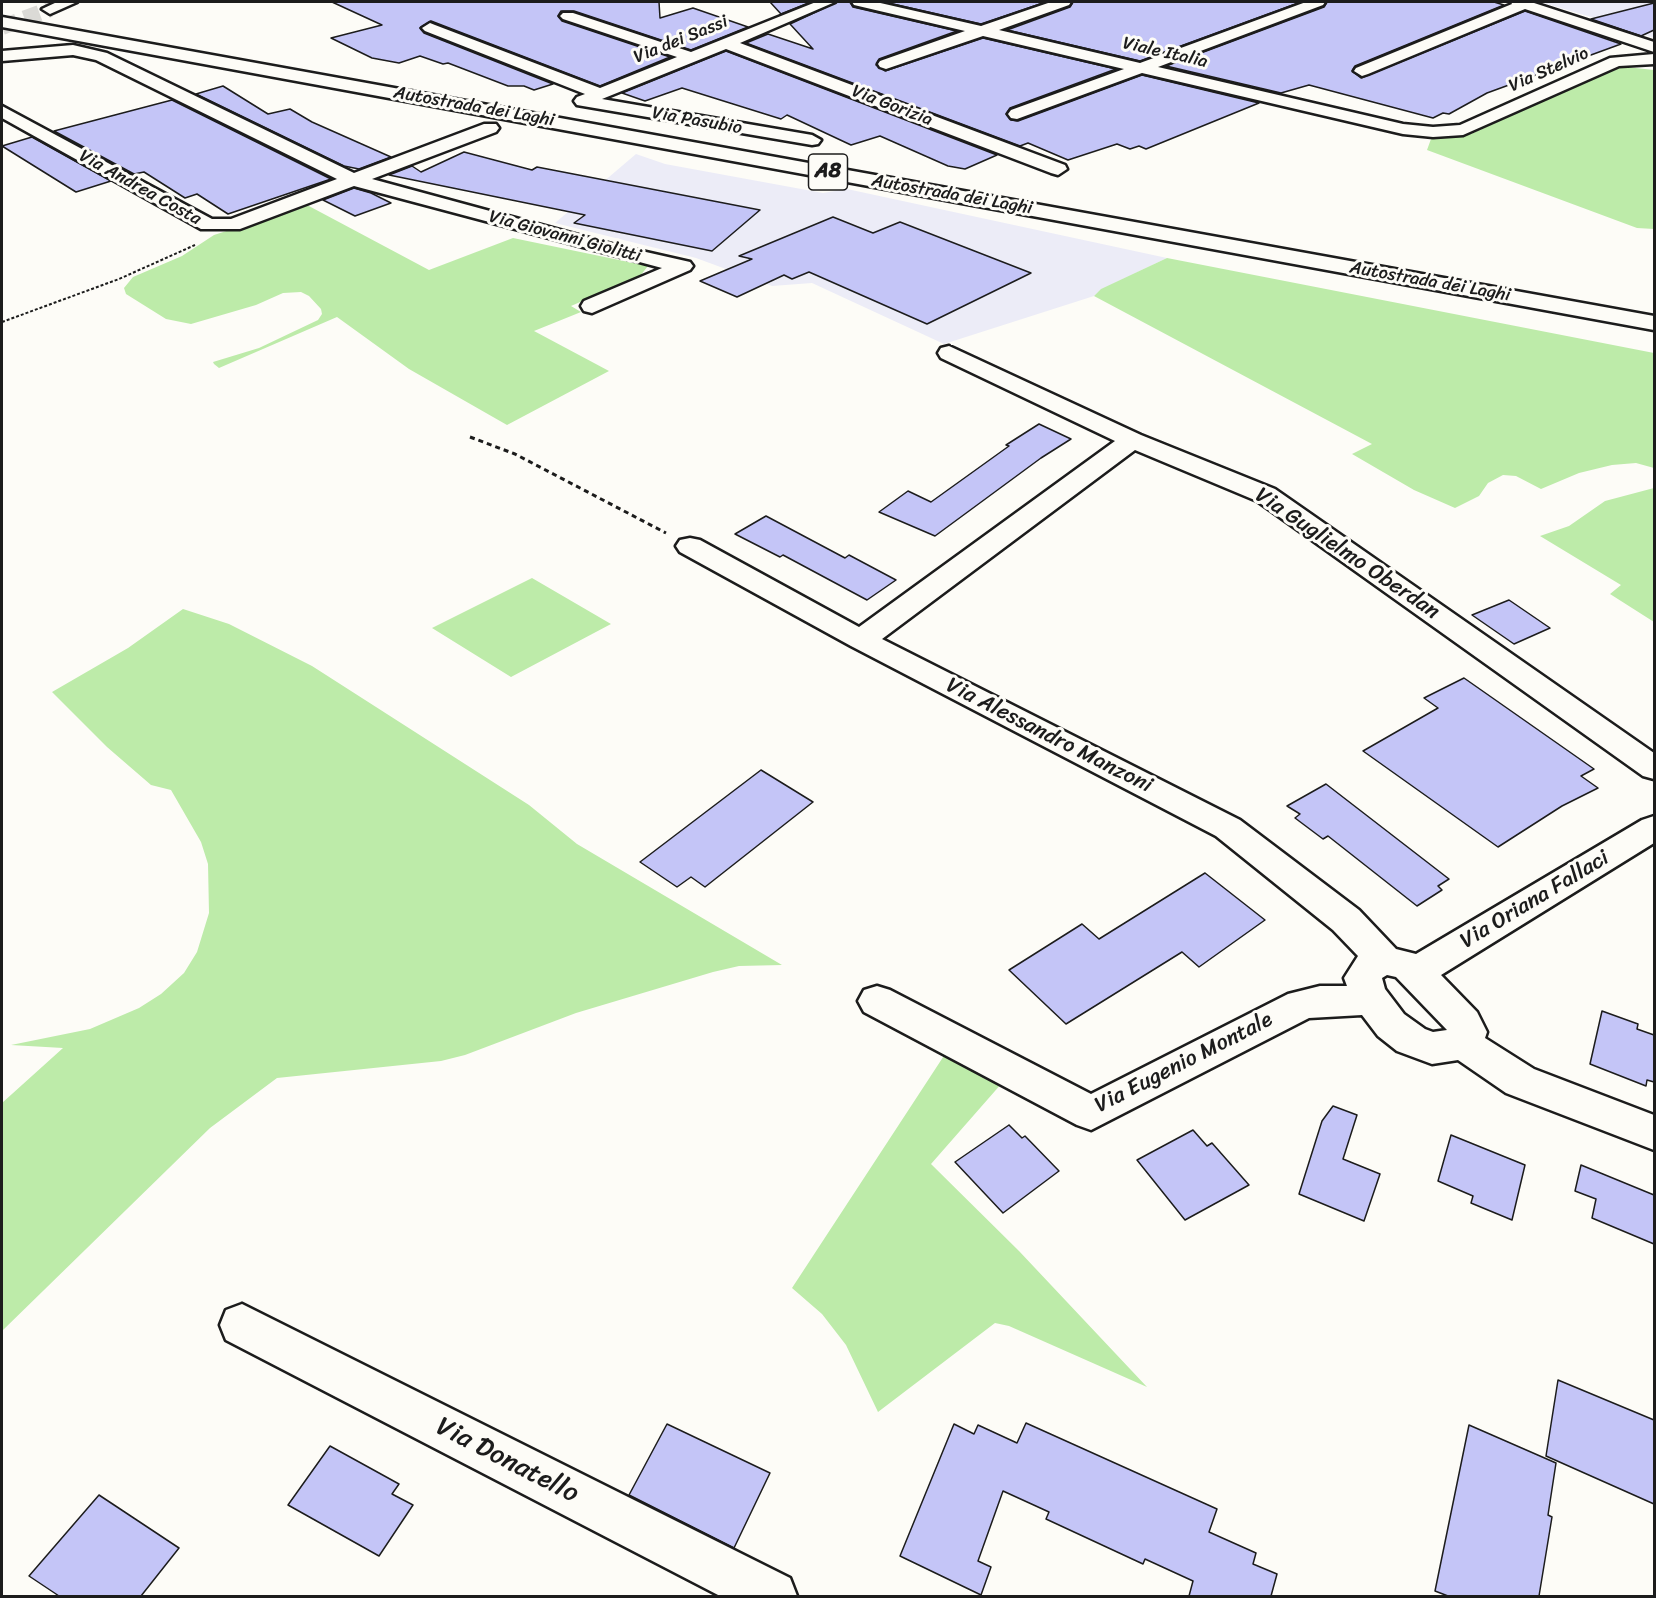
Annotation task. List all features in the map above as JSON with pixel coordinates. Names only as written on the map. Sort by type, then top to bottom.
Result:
[{"type":"main road","name":"Via dei Sassi","points":[[583,101],[828,2]]},
{"type":"main road","name":"Viale Italia","points":[[859,2],[1403,129],[1433,132],[1463,130]]},
{"type":"main road","points":[[886,64],[1064,2]]},
{"type":"main road","points":[[1017,114],[1318,2]]},
{"type":"main road","points":[[1362,71],[1522,3],[1654,47]]},
{"type":"main road","name":"Autostrada dei Laghi","points":[[2,10],[1654,305]]},
{"type":"main road","points":[[568,16],[692,57]]},
{"type":"main road","name":"Autostrada dei Laghi","points":[[2,22],[1654,323]]},
{"type":"main road","points":[[430,28],[600,94]]},
{"type":"main road","name":"Via Gorizia","points":[[726,43],[1058,169]]},
{"type":"main road","name":"Via Giovanni Giolitti","points":[[2,56],[73,50],[101,56],[353,180],[612,250],[683,266],[592,306]]},
{"type":"main road","name":"Via Stelvio","points":[[1463,130],[1616,61],[1654,59]]},
{"type":"main road","name":"Via Pasubio","points":[[583,101],[812,140]]},
{"type":"main road","name":"Via Andrea Costa","points":[[2,111],[208,225],[233,225],[353,180]]},
{"type":"main road","points":[[353,180],[490,128]]},
{"type":"main road","name":"Via Guglielmo Oberdan","points":[[949,353],[1132,440],[1266,495],[1654,768]]},
{"type":"main road","points":[[861,640],[1132,440]]},
{"type":"main road","name":"Via Alessandro Manzoni","points":[[690,546],[861,640],[1228,828],[1346,920],[1464,1023],[1468,1032],[1461,1042]]},
{"type":"main road","name":"Via Oriana Fallaci","points":[[1371,1000],[1365,986],[1365,972],[1368,967],[1399,967],[1654,828]]},
{"type":"main road","name":"Via Eugenio Montale","points":[[877,1001],[1091,1113],[1301,1005],[1320,1000],[1371,1000]]},
{"type":"main road","points":[[1371,1000],[1401,1033],[1422,1045],[1443,1048],[1461,1042],[1520,1081],[1654,1133]]},
{"type":"main road","name":"Via Donatello","points":[[242,1325],[772,1596]]},
{"type":"path","points":[[2,322],[184,252],[202,241],[210,230],[208,225]]},
{"type":"path","points":[[470,437],[515,454],[690,546]]},
{"type":"shaded area","points":[[1540,2],[1654,2],[1654,38],[1608,22]]},
{"type":"shaded area","points":[[636,154],[665,164],[823,193],[847,189],[1167,258],[1102,289],[1094,296],[944,344],[812,283],[772,286],[696,258],[555,223]]},
{"type":"green space","points":[[1617,66],[1654,70],[1654,229],[1637,228],[1427,150],[1431,139],[1471,134]]},
{"type":"green space","points":[[307,205],[429,270],[513,238],[648,266],[640,276],[571,306],[581,312],[534,331],[609,371],[507,425],[409,369],[337,317],[219,368],[214,364],[213,362],[259,348],[318,320],[322,314],[321,309],[309,296],[301,292],[283,293],[256,305],[191,324],[166,319],[126,294],[124,288],[133,277],[182,256],[214,235]]},
{"type":"green space","points":[[1167,258],[1654,353],[1654,468],[1636,463],[1612,465],[1579,473],[1541,489],[1516,476],[1503,475],[1488,483],[1479,496],[1455,508],[1414,490],[1352,454],[1372,444],[1094,296],[1101,289]]},
{"type":"green space","points":[[1654,488],[1654,622],[1610,594],[1621,585],[1540,536],[1569,526],[1605,501]]},
{"type":"green space","points":[[532,578],[611,624],[511,677],[432,628]]},
{"type":"green space","points":[[183,609],[229,624],[312,666],[529,805],[577,844],[782,965],[739,966],[713,972],[576,1013],[465,1055],[441,1061],[277,1078],[210,1128],[2,1331],[2,1103],[63,1048],[11,1045],[90,1029],[139,1008],[161,994],[184,973],[197,952],[209,913],[208,864],[201,842],[171,790],[151,785],[107,747],[52,692],[128,648]]},
{"type":"green space","points":[[951,1045],[1002,1083],[931,1164],[1019,1251],[1147,1387],[1009,1326],[995,1323],[878,1412],[846,1345],[822,1314],[792,1288]]},
{"type":"building","points":[[332,2],[659,2],[660,18],[693,8],[748,27],[691,50],[574,11],[561,11],[558,16],[562,21],[670,57],[600,86],[431,21],[420,28],[424,33],[553,84],[534,90],[524,86],[508,86],[448,63],[443,64],[420,56],[399,63],[372,58],[331,38],[382,25]]},
{"type":"building","points":[[770,2],[811,2],[781,14]]},
{"type":"building","points":[[837,2],[850,2],[853,7],[957,31],[879,59],[876,65],[885,71],[983,38],[1116,69],[1010,108],[1006,114],[1011,120],[1018,121],[1142,75],[1259,103],[1146,149],[1139,146],[1130,149],[1117,144],[1068,160],[1028,143],[1020,146],[746,43],[768,34],[813,49],[790,24]]},
{"type":"building","points":[[884,2],[1046,2],[981,24]]},
{"type":"building","points":[[1073,2],[1301,2],[1140,61],[1007,30],[1070,7]]},
{"type":"building","points":[[1327,2],[1494,2],[1504,5],[1355,66],[1352,71],[1361,78],[1525,11],[1621,44],[1487,93],[1449,114],[1443,113],[1433,118],[1309,85],[1281,93],[1166,66],[1324,7]]},
{"type":"building","points":[[1654,3],[1654,30],[1641,36],[1591,19]]},
{"type":"building","points":[[726,51],[997,155],[965,169],[948,166],[880,136],[851,145],[787,115],[781,119],[682,88],[645,101],[622,93]]},
{"type":"building","points":[[223,86],[268,114],[290,109],[312,122],[391,157],[359,169],[344,166],[196,94]]},
{"type":"building","points":[[172,100],[331,179],[228,214],[197,194],[185,198],[144,172],[134,174],[54,131]]},
{"type":"building","points":[[32,137],[111,181],[76,192],[2,146]]},
{"type":"building","points":[[464,152],[532,170],[537,167],[760,210],[712,251],[574,223],[585,215],[389,175],[412,166],[421,172]]},
{"type":"building","points":[[354,188],[391,203],[355,216],[323,200]]},
{"type":"building","points":[[833,217],[873,233],[900,222],[1031,273],[927,324],[809,272],[792,279],[784,275],[737,297],[700,281],[752,259],[739,256]]},
{"type":"building","points":[[1039,424],[1071,439],[1041,458],[935,536],[879,512],[908,491],[931,502],[1009,446],[1006,445]]},
{"type":"building","points":[[766,516],[845,558],[849,555],[896,580],[867,600],[783,555],[780,557],[735,534]]},
{"type":"building","points":[[1509,600],[1550,628],[1514,644],[1472,615]]},
{"type":"building","points":[[1464,678],[1594,769],[1581,776],[1598,788],[1562,806],[1498,847],[1363,751],[1438,708],[1424,698]]},
{"type":"building","points":[[761,770],[813,802],[705,887],[691,877],[677,887],[640,862]]},
{"type":"building","points":[[1326,784],[1449,879],[1438,886],[1442,890],[1417,906],[1328,836],[1323,839],[1295,818],[1300,814],[1287,806]]},
{"type":"building","points":[[1205,873],[1265,920],[1199,967],[1182,952],[1066,1024],[1009,970],[1082,924],[1099,939]]},
{"type":"building","points":[[1602,1011],[1638,1024],[1637,1029],[1654,1035],[1654,1082],[1647,1080],[1646,1086],[1590,1064]]},
{"type":"building","points":[[1333,1106],[1357,1115],[1343,1159],[1380,1174],[1364,1221],[1299,1194],[1322,1121]]},
{"type":"building","points":[[1009,1125],[1022,1138],[1025,1136],[1059,1171],[1003,1213],[955,1162]]},
{"type":"building","points":[[1193,1130],[1207,1146],[1212,1143],[1249,1185],[1185,1220],[1137,1160]]},
{"type":"building","points":[[1451,1135],[1525,1165],[1512,1220],[1471,1203],[1473,1196],[1438,1181]]},
{"type":"building","points":[[1581,1165],[1654,1195],[1654,1244],[1592,1218],[1596,1199],[1575,1191]]},
{"type":"building","points":[[1558,1380],[1654,1420],[1654,1504],[1546,1456]]},
{"type":"building","points":[[1026,1423],[1217,1509],[1209,1532],[1256,1553],[1253,1564],[1277,1574],[1271,1596],[1189,1596],[1193,1581],[1145,1559],[1143,1564],[1046,1519],[1049,1512],[1003,1491],[978,1561],[991,1567],[981,1595],[900,1556],[954,1424],[974,1434],[978,1425],[1017,1443]]},
{"type":"building","points":[[667,1424],[770,1473],[734,1548],[629,1495]]},
{"type":"building","points":[[1469,1425],[1556,1463],[1548,1515],[1552,1517],[1539,1596],[1448,1596],[1435,1591]]},
{"type":"building","points":[[330,1446],[399,1484],[392,1494],[413,1505],[379,1556],[288,1505]]},
{"type":"building","points":[[99,1495],[179,1548],[141,1596],[59,1596],[29,1576]]},
{"type":"tunnel","points":[[2,27],[50,9]]}]
